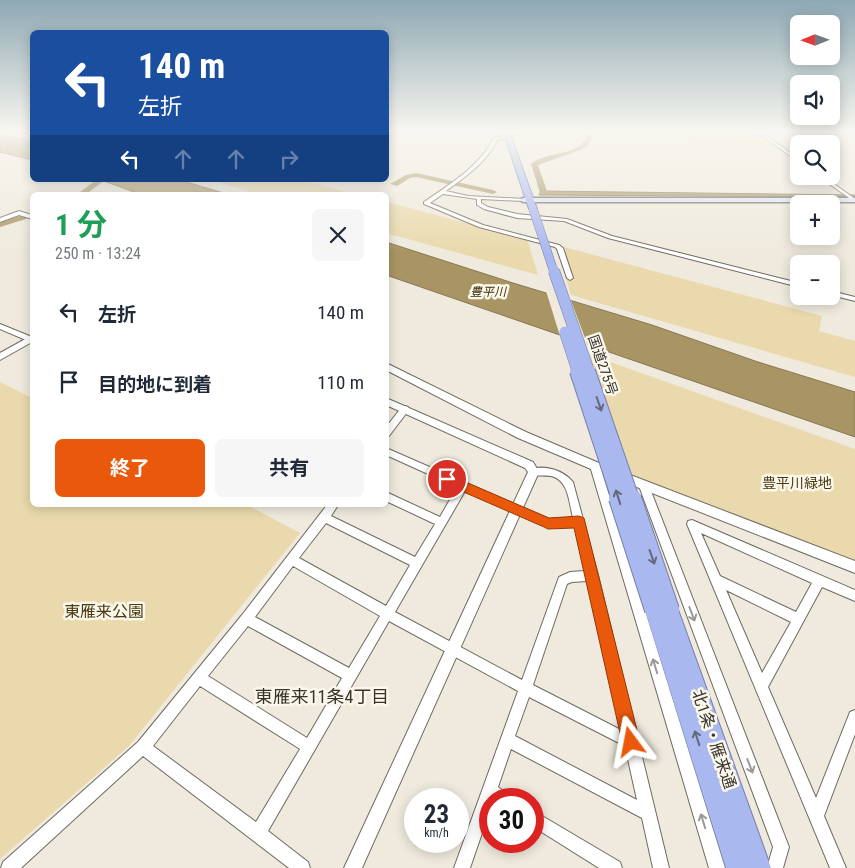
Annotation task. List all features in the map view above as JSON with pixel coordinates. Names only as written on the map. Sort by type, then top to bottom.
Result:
[{"type":"highway","name":"国道275号","points":[[517,172],[662,610]]},
{"type":"highway","name":"北1条・雁来通","points":[[662,610],[739,868]]},
{"type":"highway","name":"北1条・雁来通","points":[[662,610],[758,868]]},
{"type":"main road","points":[[528,204],[853,200]]},
{"type":"street","points":[[469,172],[426,202],[481,226],[560,248],[570,278]]},
{"type":"street","points":[[832,185],[853,200]]},
{"type":"street","points":[[442,192],[528,204]]},
{"type":"street","points":[[479,198],[479,204],[486,208],[517,216],[565,220],[610,237],[790,283]]},
{"type":"street","points":[[0,220],[19,214],[30,217]]},
{"type":"street","points":[[840,295],[855,299]]},
{"type":"street","points":[[0,326],[30,338]]},
{"type":"street","points":[[0,357],[30,340]]},
{"type":"street","points":[[389,368],[522,435],[644,486],[855,567]]},
{"type":"street","points":[[389,402],[529,465],[534,472]]},
{"type":"street","points":[[389,430],[404,409]]},
{"type":"street","points":[[389,452],[548,523],[579,522]]},
{"type":"street","points":[[595,466],[717,868]]},
{"type":"street","points":[[534,472],[549,471],[565,477],[570,484],[661,868]]},
{"type":"street","points":[[353,868],[534,472]]},
{"type":"street","points":[[258,833],[463,486]]},
{"type":"street","points":[[644,486],[781,847],[775,868]]},
{"type":"street","points":[[389,497],[442,522]]},
{"type":"street","points":[[9,868],[143,747],[246,619],[332,507]]},
{"type":"street","points":[[324,517],[417,564]]},
{"type":"street","points":[[838,868],[692,524],[855,596]]},
{"type":"street","points":[[291,559],[387,615],[524,689],[631,742]]},
{"type":"street","points":[[490,788],[563,581],[570,577],[592,575]]},
{"type":"street","points":[[716,580],[798,619]]},
{"type":"street","points":[[761,687],[820,580]]},
{"type":"street","points":[[246,619],[351,676]]},
{"type":"street","points":[[199,678],[309,747]]},
{"type":"street","points":[[816,816],[851,740],[855,717]]},
{"type":"street","points":[[507,739],[647,813]]},
{"type":"street","points":[[143,747],[302,868]]},
{"type":"street","points":[[464,867],[479,821]]},
{"type":"street","points":[[544,824],[614,868]]},
{"type":"green space","points":[[218,182],[309,182],[347,192],[250,192]]},
{"type":"green space","points":[[389,203],[527,239],[538,275],[389,234]]},
{"type":"green space","points":[[556,245],[822,316],[819,331],[855,341],[855,377],[571,295]]},
{"type":"green space","name":"豊平川緑地","points":[[585,353],[855,449],[855,560],[631,475]]},
{"type":"green space","name":"東雁来公園","points":[[0,382],[30,397],[30,507],[251,507],[300,533],[129,746],[0,859]]},
{"type":"water","points":[[106,182],[187,182],[220,192],[134,192]]},
{"type":"water","points":[[541,191],[855,195],[855,197],[840,197],[840,195],[790,195],[790,197],[539,195]]},
{"type":"water","name":"豊平川","points":[[389,243],[652,325],[758,362],[855,392],[855,437],[389,276]]},
{"type":"pier","points":[[546,291],[570,298],[588,346],[560,336]]},
{"type":"waterway","points":[[537,172],[544,194]]},
{"type":"waterway","points":[[394,184],[408,176],[416,175],[493,192]]},
{"type":"waterway","points":[[84,192],[98,182]]},
{"type":"waterway","points":[[0,225],[23,217]]},
{"type":"district","name":"東雁来11条4丁目","points":[[322,696]]},
{"type":"route","points":[[447,479],[548,523],[579,522],[631,742]]}]
